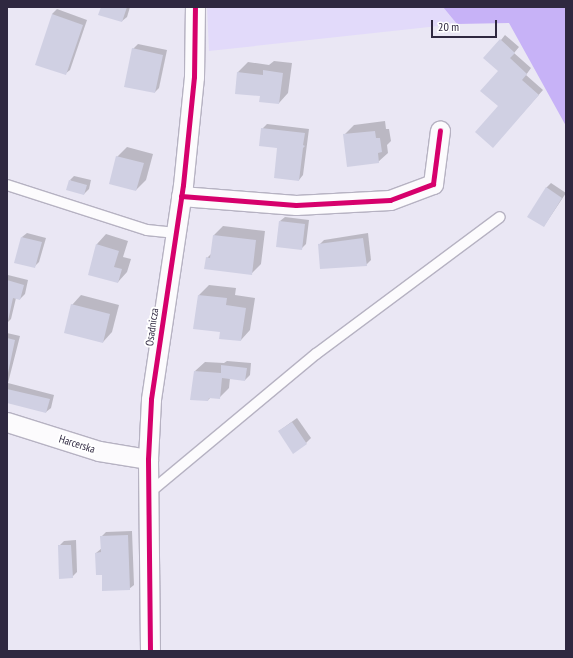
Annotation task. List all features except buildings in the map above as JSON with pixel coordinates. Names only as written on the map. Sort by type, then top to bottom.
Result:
[{"type":"street","name":"Osadnicza","points":[[150,651],[148,459],[151,399],[181,196],[194,77],[195,7]]},
{"type":"street","points":[[181,196],[296,205],[390,200],[433,184],[440,130]]},
{"type":"street","name":"Harcerska","points":[[7,422],[99,451],[148,459]]},
{"type":"lane","points":[[7,185],[147,230],[176,233]]},
{"type":"lane","points":[[149,493],[316,354],[500,216]]},
{"type":"shaded area","points":[[207,7],[443,7],[457,24],[209,51]]},
{"type":"shaded area","points":[[443,7],[566,7],[566,126],[509,23],[457,24]]},
{"type":"cycle path","points":[[150,651],[148,459],[151,399],[183,185],[194,77],[195,7]]},
{"type":"cycle path","points":[[181,196],[296,205],[390,200],[433,184],[440,130]]}]
